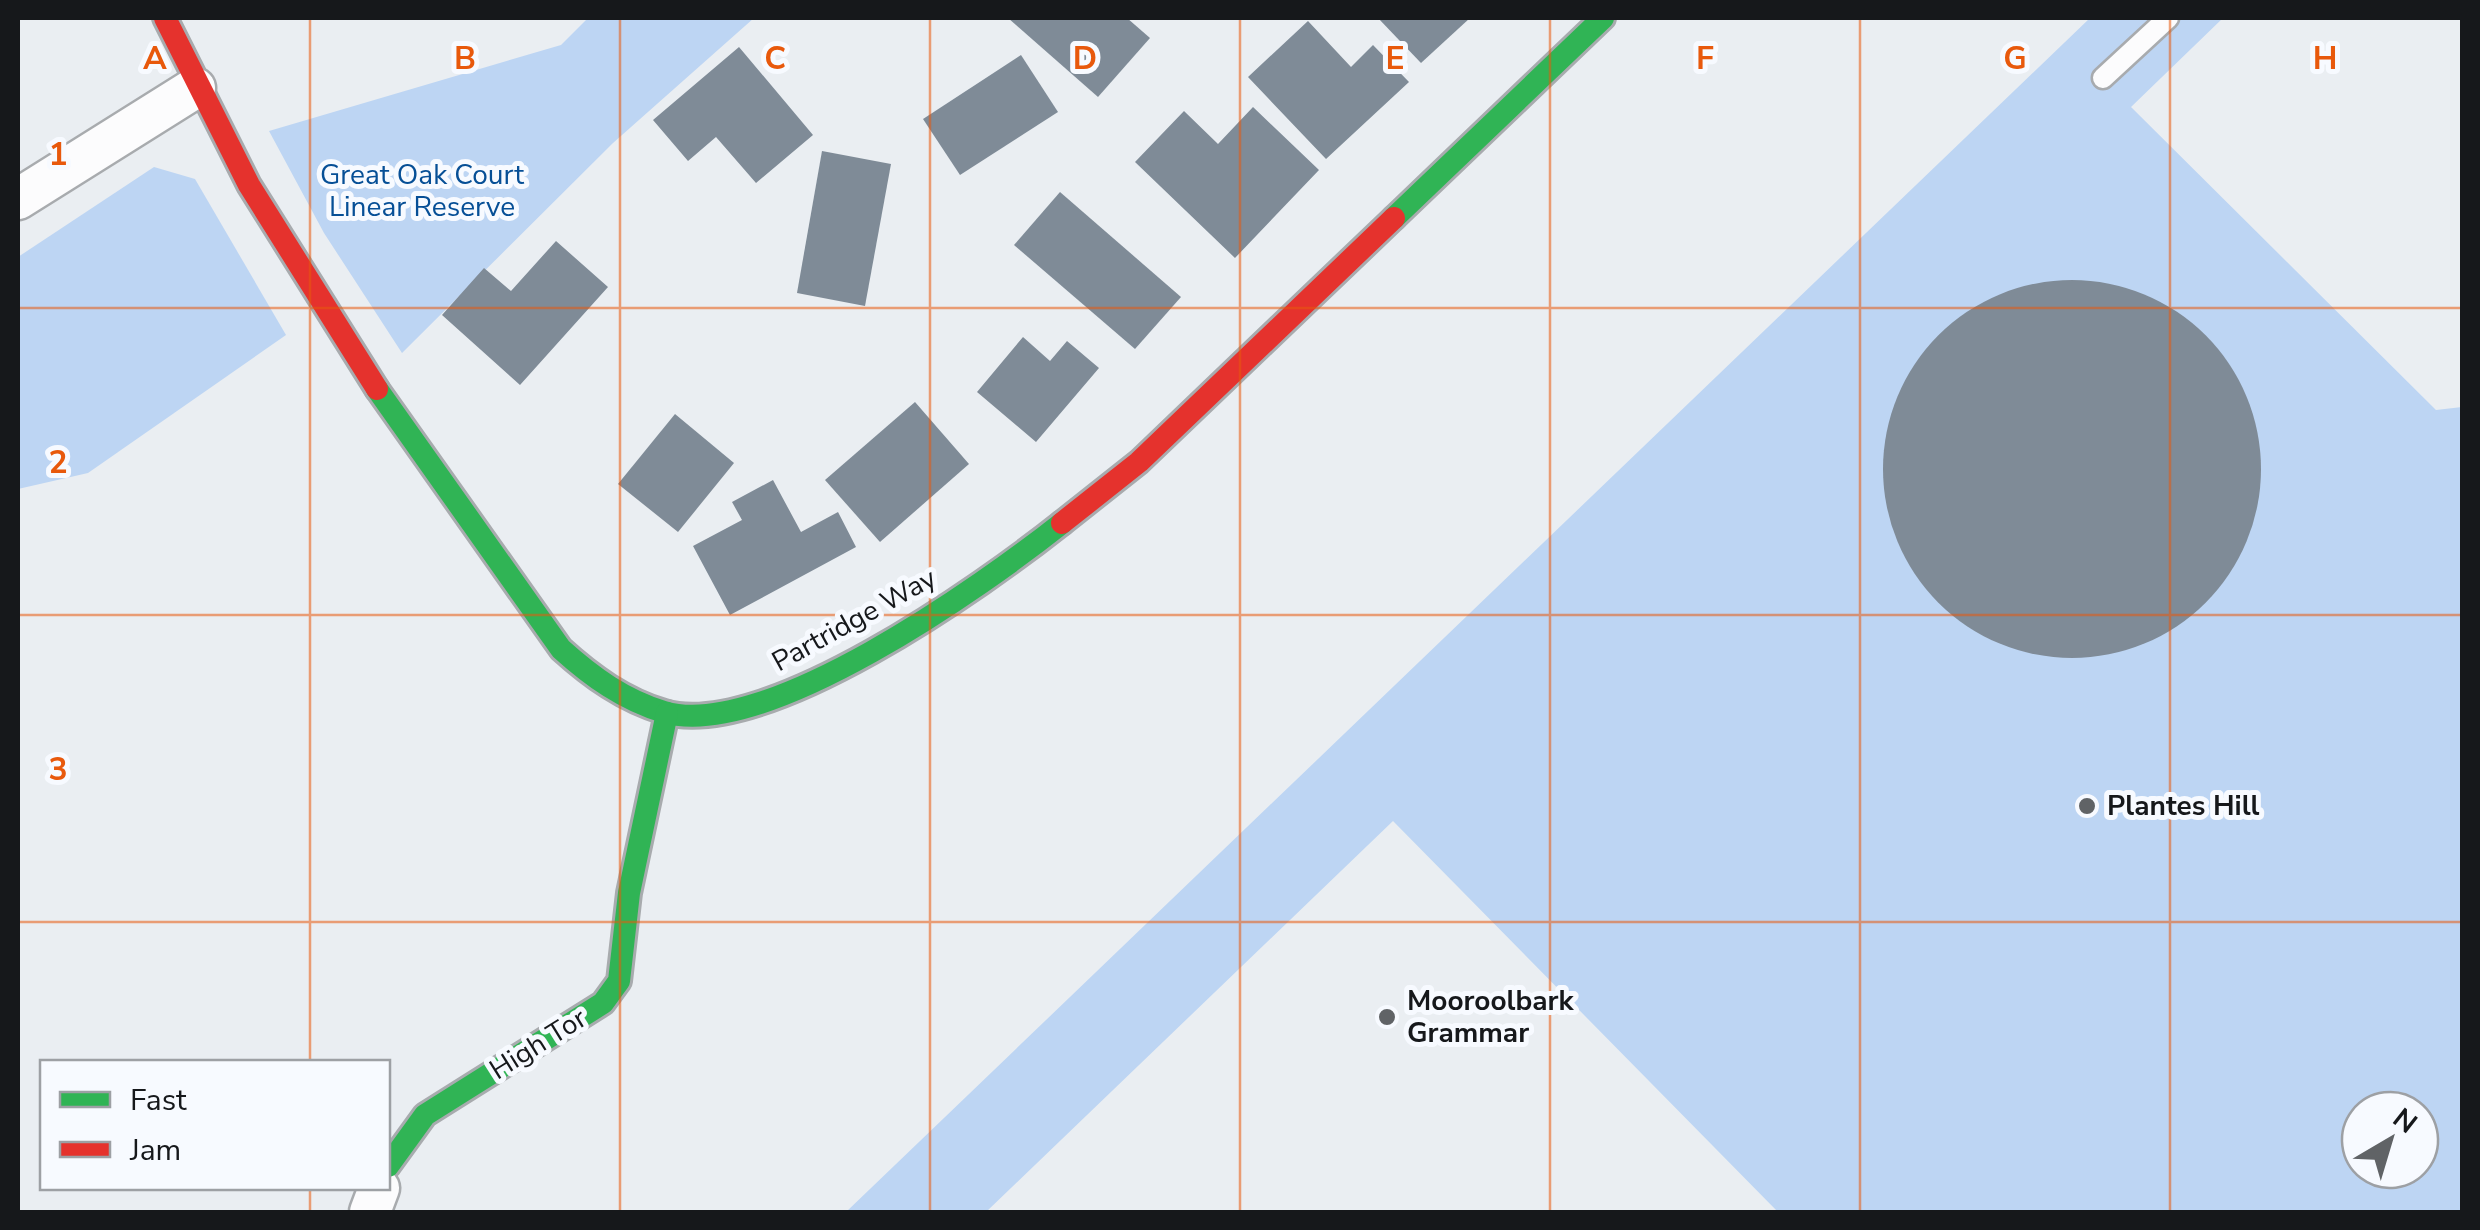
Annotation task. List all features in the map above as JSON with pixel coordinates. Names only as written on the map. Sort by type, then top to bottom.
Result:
[{"type":"street","name":"Partridge Way","points":[[165,18],[195,88],[330,322],[561,649],[599,683],[667,713],[734,712],[790,694],[926,618],[1028,550],[1140,462],[1603,18]]},
{"type":"street","points":[[18,199],[195,88]]},
{"type":"street","name":"High Tor","points":[[390,1163],[424,1115],[602,1004],[619,980],[629,893],[667,713]]},
{"type":"lane","points":[[2103,78],[2168,18]]},
{"type":"green space","name":"Great Oak Court Linear Reserve","points":[[588,18],[754,18],[613,143],[402,353],[324,233],[269,131],[561,45]]},
{"type":"green space","points":[[2090,18],[2223,18],[2131,107],[2436,410],[2462,407],[2462,1212],[1778,1212],[1393,821],[986,1212],[846,1212]]},
{"type":"green space","points":[[154,167],[195,179],[286,335],[88,473],[18,489],[18,257]]},
{"type":"building","points":[[1008,18],[1127,18],[1150,38],[1098,97]]},
{"type":"building","points":[[1378,18],[1470,18],[1421,63]]},
{"type":"building","points":[[1308,21],[1351,67],[1373,45],[1409,82],[1326,159],[1248,77]]},
{"type":"building","points":[[739,47],[813,135],[756,183],[716,137],[688,161],[653,120]]},
{"type":"building","points":[[1021,55],[1058,112],[960,175],[923,119]]},
{"type":"building","points":[[1253,107],[1319,170],[1235,258],[1135,162],[1184,111],[1218,144]]},
{"type":"building","points":[[822,151],[891,164],[865,306],[797,293]]},
{"type":"building","points":[[1060,192],[1181,297],[1135,349],[1014,245]]},
{"type":"building","points":[[556,241],[608,287],[520,385],[442,315],[484,268],[511,291]]},
{"type":"building","points":[[2072,280],[2109,284],[2161,303],[2192,323],[2218,349],[2246,397],[2257,432],[2261,469],[2257,506],[2238,558],[2218,589],[2192,615],[2144,643],[2109,654],[2072,658],[2035,654],[1983,635],[1952,615],[1926,589],[1898,541],[1887,506],[1883,469],[1887,432],[1906,380],[1926,349],[1952,323],[2000,295],[2035,284]]},
{"type":"building","points":[[1023,337],[1050,361],[1067,341],[1099,368],[1036,442],[977,392]]},
{"type":"building","points":[[915,402],[969,464],[880,542],[825,480]]},
{"type":"building","points":[[675,414],[734,463],[678,532],[618,484]]},
{"type":"building","points":[[773,480],[801,532],[838,512],[856,547],[730,615],[693,546],[742,520],[732,502]]},
{"type":"traffic: fast","points":[[1394,218],[1603,18]]},
{"type":"traffic: fast","points":[[377,389],[561,649],[609,686],[664,712],[707,715],[757,704],[813,682],[928,618],[1062,523]]},
{"type":"traffic: fast","points":[[390,1163],[425,1115],[603,1003],[619,981],[629,893],[667,713]]},
{"type":"traffic: jam","points":[[165,18],[249,185],[377,389]]},
{"type":"traffic: jam","points":[[1062,523],[1139,462],[1394,218]]},
{"type":"place","name":"Plantes Hill","points":[[2087,806]]},
{"type":"place","name":"Mooroolbark Grammar","points":[[1387,1017]]}]
